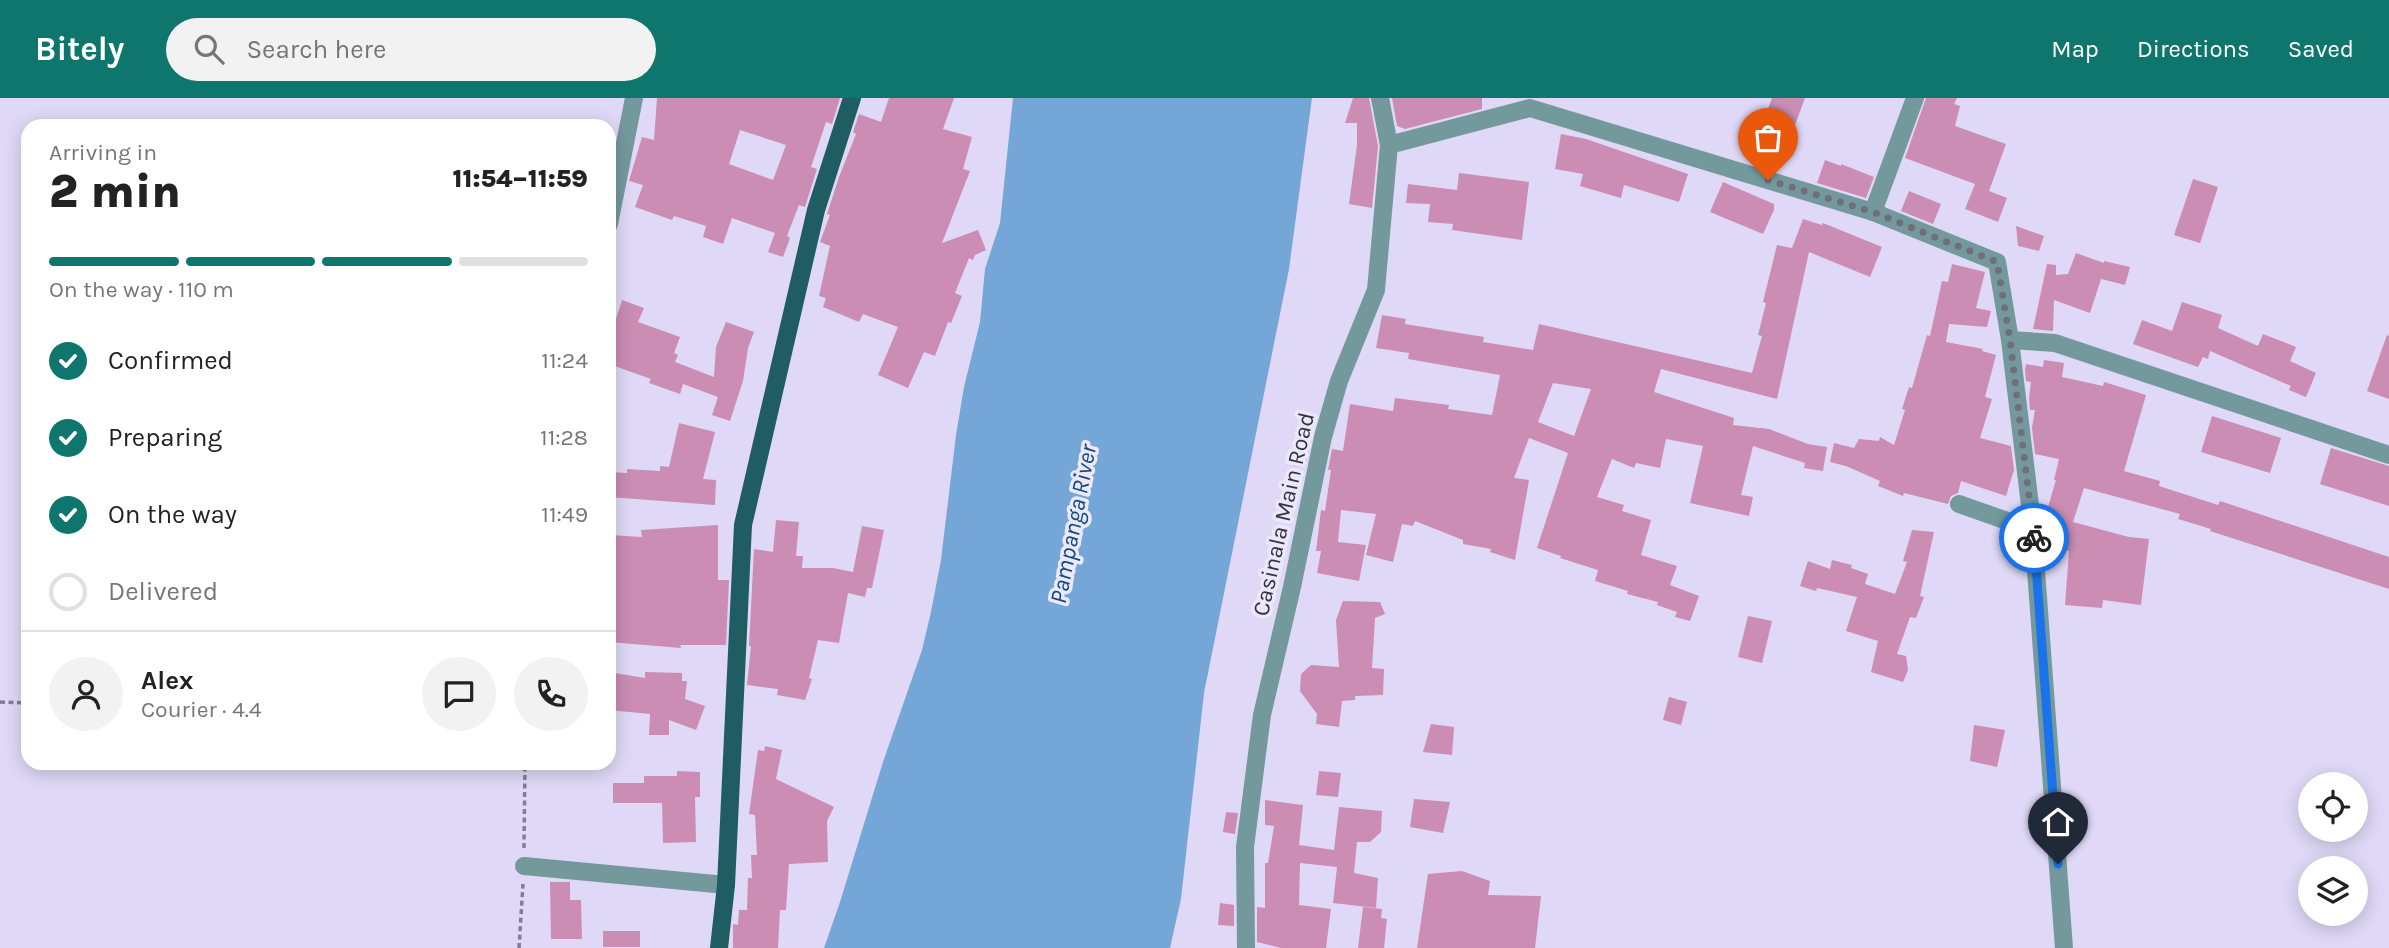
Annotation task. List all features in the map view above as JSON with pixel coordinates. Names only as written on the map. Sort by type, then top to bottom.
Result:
[{"type":"main road","points":[[719,948],[726,885],[743,525],[816,210],[852,98]]},
{"type":"street","points":[[616,189],[634,98]]},
{"type":"street","name":"Casinala Main Road","points":[[1247,948],[1245,847],[1262,715],[1326,426],[1339,381],[1376,290],[1390,145],[1380,98]]},
{"type":"street","points":[[1873,212],[1915,98]]},
{"type":"street","points":[[1390,145],[1531,103],[1873,212],[1997,262],[2010,340],[2033,530],[2064,948]]},
{"type":"street","points":[[2010,340],[2055,343],[2389,455]]},
{"type":"street","points":[[1959,504],[2033,530]]},
{"type":"street","points":[[524,866],[726,885]]},
{"type":"path","points":[[0,702],[21,703]]},
{"type":"water","name":"Pampanga River","points":[[1013,98],[1312,98],[1289,269],[1204,693],[1181,899],[1170,948],[824,948],[922,650],[931,612],[941,560],[964,387],[980,322],[985,269],[1000,223]]},
{"type":"building","points":[[657,98],[840,98],[832,124],[826,122],[811,167],[817,169],[805,207],[799,205],[787,236],[790,238],[783,257],[768,252],[775,233],[732,218],[723,244],[703,237],[706,226],[674,216],[672,220],[635,207],[643,185],[629,181],[642,137],[654,140]],"holes":[[[740,130],[786,145],[773,180],[729,164]]]},
{"type":"building","points":[[889,98],[954,98],[943,129],[972,137],[963,169],[970,171],[942,243],[978,230],[986,250],[975,255],[973,260],[969,258],[955,293],[962,296],[951,323],[948,322],[935,356],[924,352],[908,388],[878,375],[898,327],[863,314],[859,322],[823,307],[826,298],[819,296],[830,246],[820,242],[839,177],[856,134],[853,132],[859,114],[881,122]]},
{"type":"building","points":[[1353,98],[1369,98],[1378,146],[1372,208],[1349,204],[1357,145],[1357,123],[1345,123]]},
{"type":"building","points":[[1392,98],[1482,98],[1482,109],[1405,129],[1397,126]]},
{"type":"building","points":[[1772,98],[1805,98],[1789,141],[1760,131]]},
{"type":"building","points":[[1926,98],[1957,98],[1954,104],[1960,106],[1955,126],[2006,144],[1989,191],[2007,198],[1998,222],[1965,209],[1975,184],[1905,158]]},
{"type":"building","points":[[1561,134],[1586,139],[1688,174],[1679,202],[1624,185],[1621,198],[1580,186],[1583,174],[1555,169]]},
{"type":"building","points":[[1825,160],[1874,177],[1866,198],[1817,183]]},
{"type":"building","points":[[1459,173],[1529,182],[1522,240],[1452,230],[1453,224],[1428,222],[1430,204],[1406,203],[1408,184],[1457,190]]},
{"type":"building","points":[[2193,179],[2218,187],[2200,243],[2174,235]]},
{"type":"building","points":[[1723,182],[1774,204],[1763,234],[1710,212]]},
{"type":"building","points":[[1909,191],[1941,204],[1933,224],[1901,211]]},
{"type":"building","points":[[1803,219],[1822,225],[1823,223],[1882,247],[1870,277],[1809,252],[1777,399],[1661,369],[1654,392],[1734,418],[1733,425],[1769,429],[1808,444],[1827,447],[1823,471],[1804,468],[1805,463],[1753,446],[1741,495],[1753,497],[1749,516],[1690,503],[1703,446],[1666,439],[1660,468],[1636,463],[1634,468],[1612,459],[1597,497],[1624,505],[1622,511],[1651,520],[1641,555],[1677,566],[1670,585],[1699,596],[1690,621],[1675,617],[1677,612],[1657,605],[1658,602],[1627,594],[1628,591],[1595,581],[1598,570],[1537,548],[1568,453],[1529,438],[1514,478],[1529,480],[1515,560],[1490,552],[1491,549],[1463,544],[1463,540],[1415,521],[1413,526],[1402,524],[1393,562],[1366,555],[1376,514],[1341,510],[1338,542],[1366,545],[1359,581],[1317,573],[1321,551],[1316,551],[1321,510],[1325,511],[1332,449],[1343,451],[1350,404],[1393,411],[1395,398],[1449,405],[1448,409],[1492,415],[1500,375],[1408,359],[1409,353],[1376,348],[1382,315],[1406,319],[1405,324],[1484,337],[1483,342],[1533,350],[1539,324],[1752,373],[1762,336],[1758,335],[1766,303],[1763,302],[1777,245],[1792,248]],"holes":[[[1553,383],[1591,389],[1574,436],[1538,422]]]},
{"type":"building","points":[[2016,226],[2044,236],[2039,251],[2018,246]]},
{"type":"building","points":[[2076,253],[2104,263],[2130,267],[2125,285],[2101,279],[2090,313],[2054,300],[2053,331],[2033,329],[2047,264],[2056,265],[2056,275],[2068,274]]},
{"type":"building","points":[[1952,264],[1985,272],[1976,308],[1991,311],[1987,327],[1949,324],[1946,342],[1983,349],[1982,351],[1996,355],[1985,397],[1992,399],[1980,438],[2011,446],[2014,470],[2006,496],[1961,481],[1958,493],[1951,496],[1948,504],[1904,493],[1903,496],[1878,486],[1880,481],[1830,462],[1834,443],[1854,448],[1859,439],[1879,441],[1880,437],[1894,445],[1909,387],[1912,388],[1927,335],[1930,336],[1942,281],[1948,282]]},
{"type":"building","points":[[622,300],[644,308],[638,322],[680,337],[674,353],[678,355],[675,362],[714,377],[716,347],[726,322],[754,332],[748,348],[743,381],[730,421],[712,415],[718,397],[683,384],[680,394],[649,383],[651,379],[616,366],[616,319]]},
{"type":"building","points":[[2182,302],[2222,315],[2218,328],[2258,346],[2263,334],[2296,347],[2290,361],[2316,373],[2306,397],[2289,390],[2291,386],[2210,351],[2208,359],[2203,357],[2198,367],[2133,344],[2142,320],[2172,331]]},
{"type":"building","points":[[2387,335],[2389,336],[2389,399],[2367,391]]},
{"type":"building","points":[[2044,360],[2064,363],[2062,377],[2103,386],[2104,382],[2146,395],[2124,471],[2160,481],[2159,486],[2218,505],[2220,501],[2389,557],[2389,589],[2210,531],[2211,529],[2178,519],[2180,514],[2084,488],[2073,522],[2129,537],[2149,539],[2141,605],[2103,600],[2102,608],[2065,605],[2069,551],[2052,546],[2059,521],[2045,517],[2059,459],[2035,454],[2032,428],[2035,410],[2030,410],[2031,382],[2026,381],[2025,370],[2026,364],[2043,367]]},
{"type":"building","points":[[2212,416],[2281,438],[2270,473],[2201,452]]},
{"type":"building","points":[[679,423],[715,432],[703,479],[716,480],[715,505],[616,498],[616,472],[627,473],[627,469],[660,471],[660,466],[669,467]]},
{"type":"building","points":[[1296,445],[1310,446],[1305,467],[1293,466]]},
{"type":"building","points":[[2331,448],[2389,466],[2389,506],[2320,484]]},
{"type":"building","points":[[776,520],[799,522],[796,556],[803,556],[802,568],[833,568],[853,572],[862,526],[884,530],[872,588],[867,588],[865,597],[848,593],[839,643],[818,640],[809,678],[812,679],[805,700],[777,695],[778,689],[747,685],[754,549],[773,552]]},
{"type":"building","points":[[718,525],[718,580],[729,580],[726,645],[680,645],[681,648],[616,643],[616,535],[642,537],[641,530]]},
{"type":"building","points":[[1912,530],[1934,532],[1920,596],[1924,597],[1916,618],[1910,617],[1897,654],[1906,656],[1908,670],[1903,682],[1871,672],[1878,641],[1846,631],[1857,597],[1800,586],[1808,561],[1830,569],[1832,560],[1852,565],[1851,568],[1868,574],[1865,584],[1895,594],[1907,562],[1903,561]]},
{"type":"building","points":[[1343,601],[1380,602],[1385,614],[1375,618],[1372,668],[1384,669],[1383,695],[1355,696],[1355,700],[1342,701],[1339,727],[1316,724],[1317,714],[1300,691],[1301,674],[1311,665],[1339,667],[1336,620]]},
{"type":"building","points":[[1748,616],[1772,621],[1762,663],[1738,657]]},
{"type":"building","points":[[645,672],[682,673],[682,681],[687,681],[685,699],[705,706],[696,730],[669,720],[669,735],[649,735],[650,714],[616,711],[616,673],[645,678]]},
{"type":"building","points":[[1669,697],[1687,702],[1681,725],[1663,720]]},
{"type":"building","points":[[1431,724],[1454,727],[1452,755],[1423,752]]},
{"type":"building","points":[[1974,725],[2005,730],[1997,767],[1970,761]]},
{"type":"building","points":[[765,746],[782,750],[776,779],[834,807],[827,821],[828,862],[789,864],[786,910],[780,910],[778,948],[733,948],[733,924],[738,925],[739,910],[747,910],[748,878],[752,878],[751,855],[757,855],[755,815],[749,814],[758,750],[764,751]]},
{"type":"building","points":[[677,771],[700,772],[700,797],[695,797],[696,842],[663,843],[662,803],[613,803],[613,783],[644,783],[644,776],[677,776]]},
{"type":"building","points":[[1319,771],[1341,773],[1338,797],[1316,795]]},
{"type":"building","points":[[1414,799],[1450,802],[1443,833],[1410,827]]},
{"type":"building","points":[[1265,800],[1303,805],[1299,845],[1334,850],[1339,807],[1382,811],[1381,832],[1370,842],[1357,842],[1354,873],[1378,878],[1376,908],[1333,903],[1337,867],[1300,863],[1299,905],[1331,909],[1326,948],[1281,948],[1257,942],[1257,907],[1265,908],[1265,863],[1268,863],[1274,826],[1265,825]]},
{"type":"building","points":[[1226,812],[1238,813],[1235,834],[1223,832]]},
{"type":"building","points":[[1462,871],[1490,881],[1488,895],[1541,896],[1535,948],[1417,948],[1428,874]]},
{"type":"building","points":[[550,882],[570,882],[570,900],[581,900],[582,939],[551,939]]},
{"type":"building","points":[[1220,903],[1234,905],[1234,926],[1218,925]]},
{"type":"building","points":[[1363,907],[1382,909],[1381,918],[1387,919],[1384,948],[1358,948]]},
{"type":"building","points":[[603,931],[640,931],[640,947],[603,947]]},
{"type":"way so far","points":[[1768,180],[1873,212],[1997,262],[2010,340],[2034,538]]},
{"type":"route","points":[[2034,538],[2058,864]]}]
